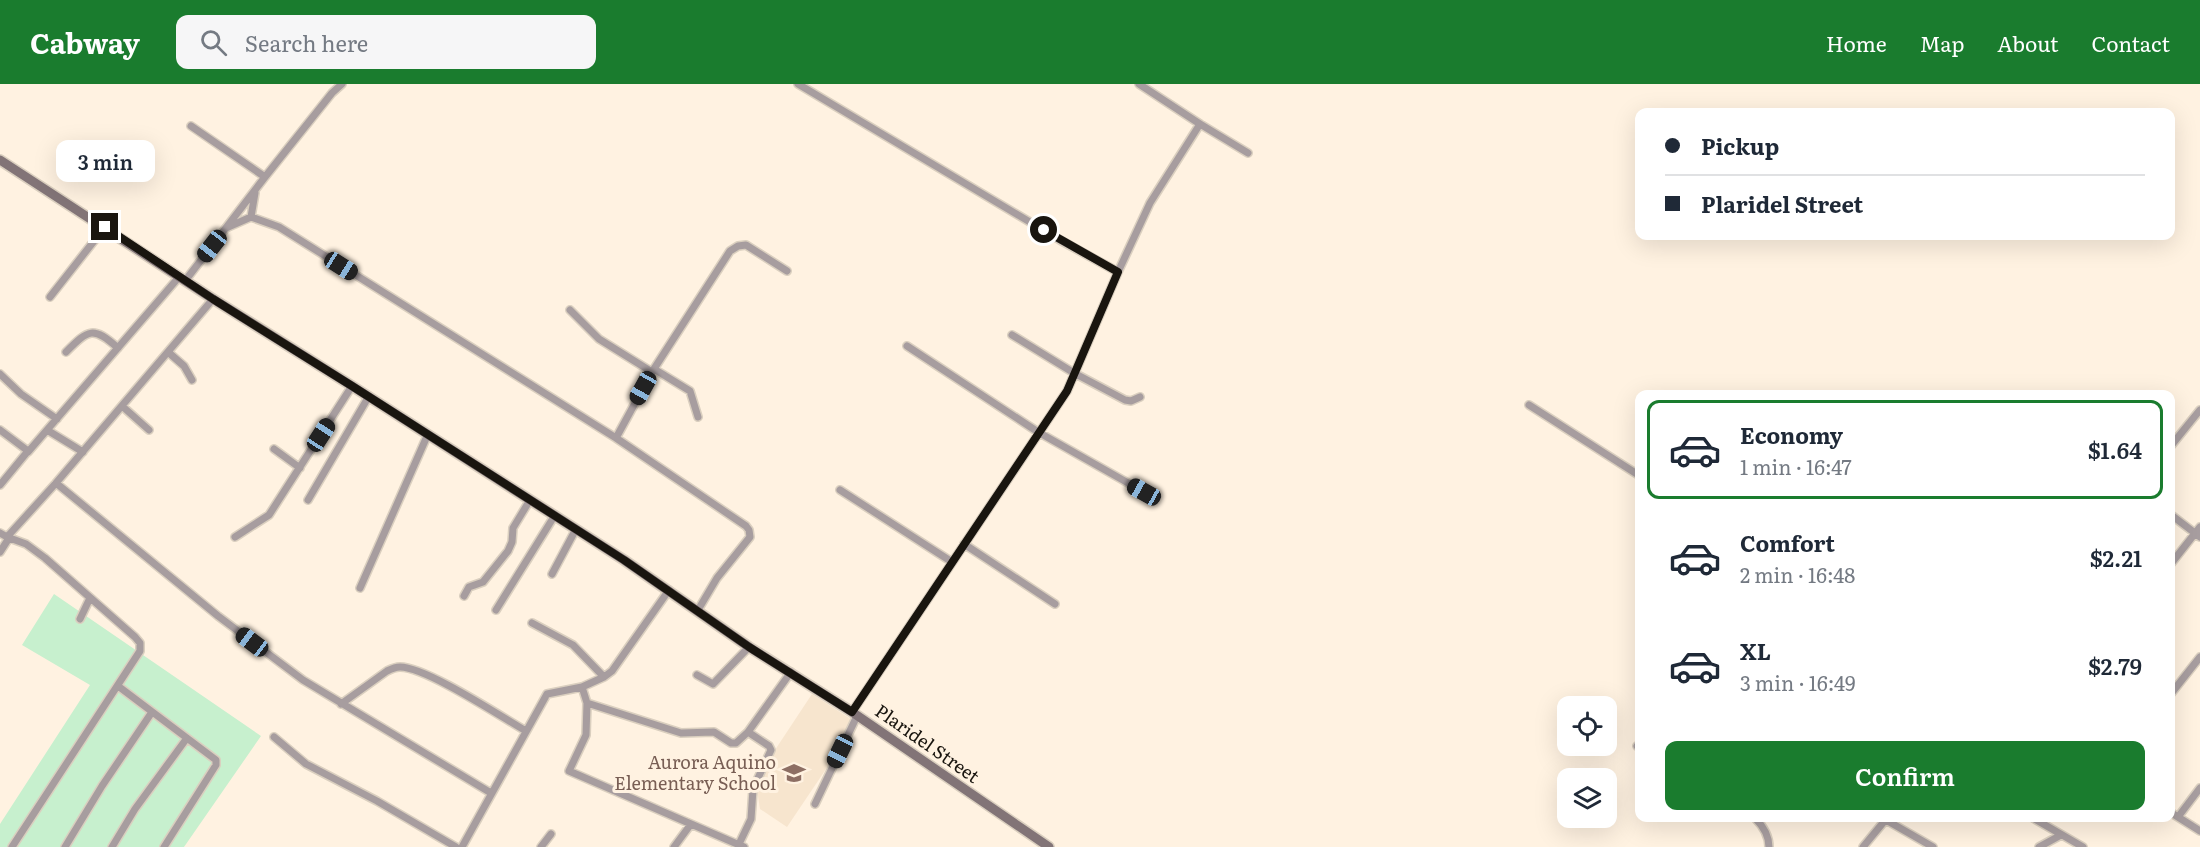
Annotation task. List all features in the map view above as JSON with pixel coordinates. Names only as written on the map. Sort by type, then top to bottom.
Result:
[{"type":"street","points":[[0,485],[118,348],[226,228],[332,93],[342,84]]},
{"type":"street","points":[[798,84],[1118,272]]},
{"type":"street","points":[[1139,84],[1248,153]]},
{"type":"street","points":[[815,804],[857,716],[952,562],[1067,391],[1150,203],[1200,124]]},
{"type":"street","points":[[191,126],[265,177]]},
{"type":"street","name":"Plaridel Street","points":[[0,160],[213,299],[555,515],[1049,847]]},
{"type":"street","points":[[251,217],[255,190]]},
{"type":"street","points":[[226,228],[251,217],[279,227],[616,438],[746,525],[750,537],[717,578],[698,610]]},
{"type":"street","points":[[50,297],[105,227]]},
{"type":"street","points":[[616,438],[653,370],[730,251],[738,246],[746,245],[787,271]]},
{"type":"street","points":[[0,552],[5,536],[56,483],[213,299]]},
{"type":"street","points":[[570,310],[599,339],[690,391],[698,417]]},
{"type":"street","points":[[66,352],[79,339],[93,332],[100,333],[118,348]]},
{"type":"street","points":[[1012,335],[1074,373],[1125,399],[1131,401],[1140,397]]},
{"type":"street","points":[[907,346],[1038,432],[1144,492]]},
{"type":"street","points":[[168,352],[184,366],[192,380]]},
{"type":"street","points":[[0,374],[21,393],[57,419]]},
{"type":"street","points":[[236,537],[266,518],[352,386]]},
{"type":"street","points":[[308,500],[369,396]]},
{"type":"street","points":[[1529,405],[1635,473]]},
{"type":"street","points":[[122,406],[150,430]]},
{"type":"street","points":[[2175,441],[2200,410]]},
{"type":"street","points":[[0,430],[27,452]]},
{"type":"street","points":[[47,430],[83,452]]},
{"type":"street","points":[[360,588],[428,434]]},
{"type":"street","points":[[274,449],[300,468]]},
{"type":"street","points":[[56,483],[218,616],[303,680],[491,793]]},
{"type":"street","points":[[840,490],[952,562]]},
{"type":"street","points":[[464,596],[470,587],[483,582],[508,551],[512,542],[513,528],[530,500]]},
{"type":"street","points":[[496,610],[555,515]]},
{"type":"street","points":[[2175,517],[2199,532],[2175,559]]},
{"type":"street","points":[[552,574],[576,529]]},
{"type":"street","points":[[5,536],[26,544],[45,558],[140,643],[140,651],[12,847]]},
{"type":"street","points":[[964,544],[1055,604]]},
{"type":"street","points":[[462,847],[548,693],[582,687],[604,677],[618,664],[669,590]]},
{"type":"street","points":[[80,619],[90,598]]},
{"type":"street","points":[[532,623],[573,645],[604,677]]},
{"type":"street","points":[[697,675],[713,684],[749,647]]},
{"type":"street","points":[[2175,689],[2200,657]]},
{"type":"street","points":[[341,704],[378,676],[400,667],[418,671],[476,701],[526,731]]},
{"type":"street","points":[[587,703],[681,733],[714,732],[731,743],[736,743],[748,732],[791,672]]},
{"type":"street","points":[[118,686],[216,760],[216,765],[164,847]]},
{"type":"street","points":[[582,687],[587,703],[586,735],[569,771],[741,846],[751,819],[753,789],[771,750],[769,746],[748,732]]},
{"type":"street","points":[[65,847],[102,786],[152,712]]},
{"type":"street","points":[[274,737],[306,764],[377,801],[456,847]]},
{"type":"street","points":[[112,847],[135,809],[187,738]]},
{"type":"street","points":[[2178,817],[2200,789]]},
{"type":"street","points":[[2175,815],[2200,831]]},
{"type":"street","points":[[1759,822],[1769,839],[1769,847]]},
{"type":"street","points":[[1863,847],[1884,822]]},
{"type":"street","points":[[1892,822],[1933,847]]},
{"type":"street","points":[[2040,822],[2083,847]]},
{"type":"street","points":[[674,847],[691,824]]},
{"type":"street","points":[[541,847],[551,834]]},
{"type":"street","points":[[2040,847],[2061,835]]},
{"type":"shaded area","name":"Aurora Aquino Elementary School","points":[[812,694],[857,723],[787,827],[760,809],[757,790],[771,756]]},
{"type":"green space","points":[[54,594],[261,736],[184,847],[0,847],[0,824],[90,685],[22,645]]},
{"type":"place","name":"Aurora Aquino Elementary School","points":[[794,773]]},
{"type":"route","points":[[105,227],[213,299],[624,560],[749,647],[852,712],[1067,391],[1118,272],[1044,230]]}]
